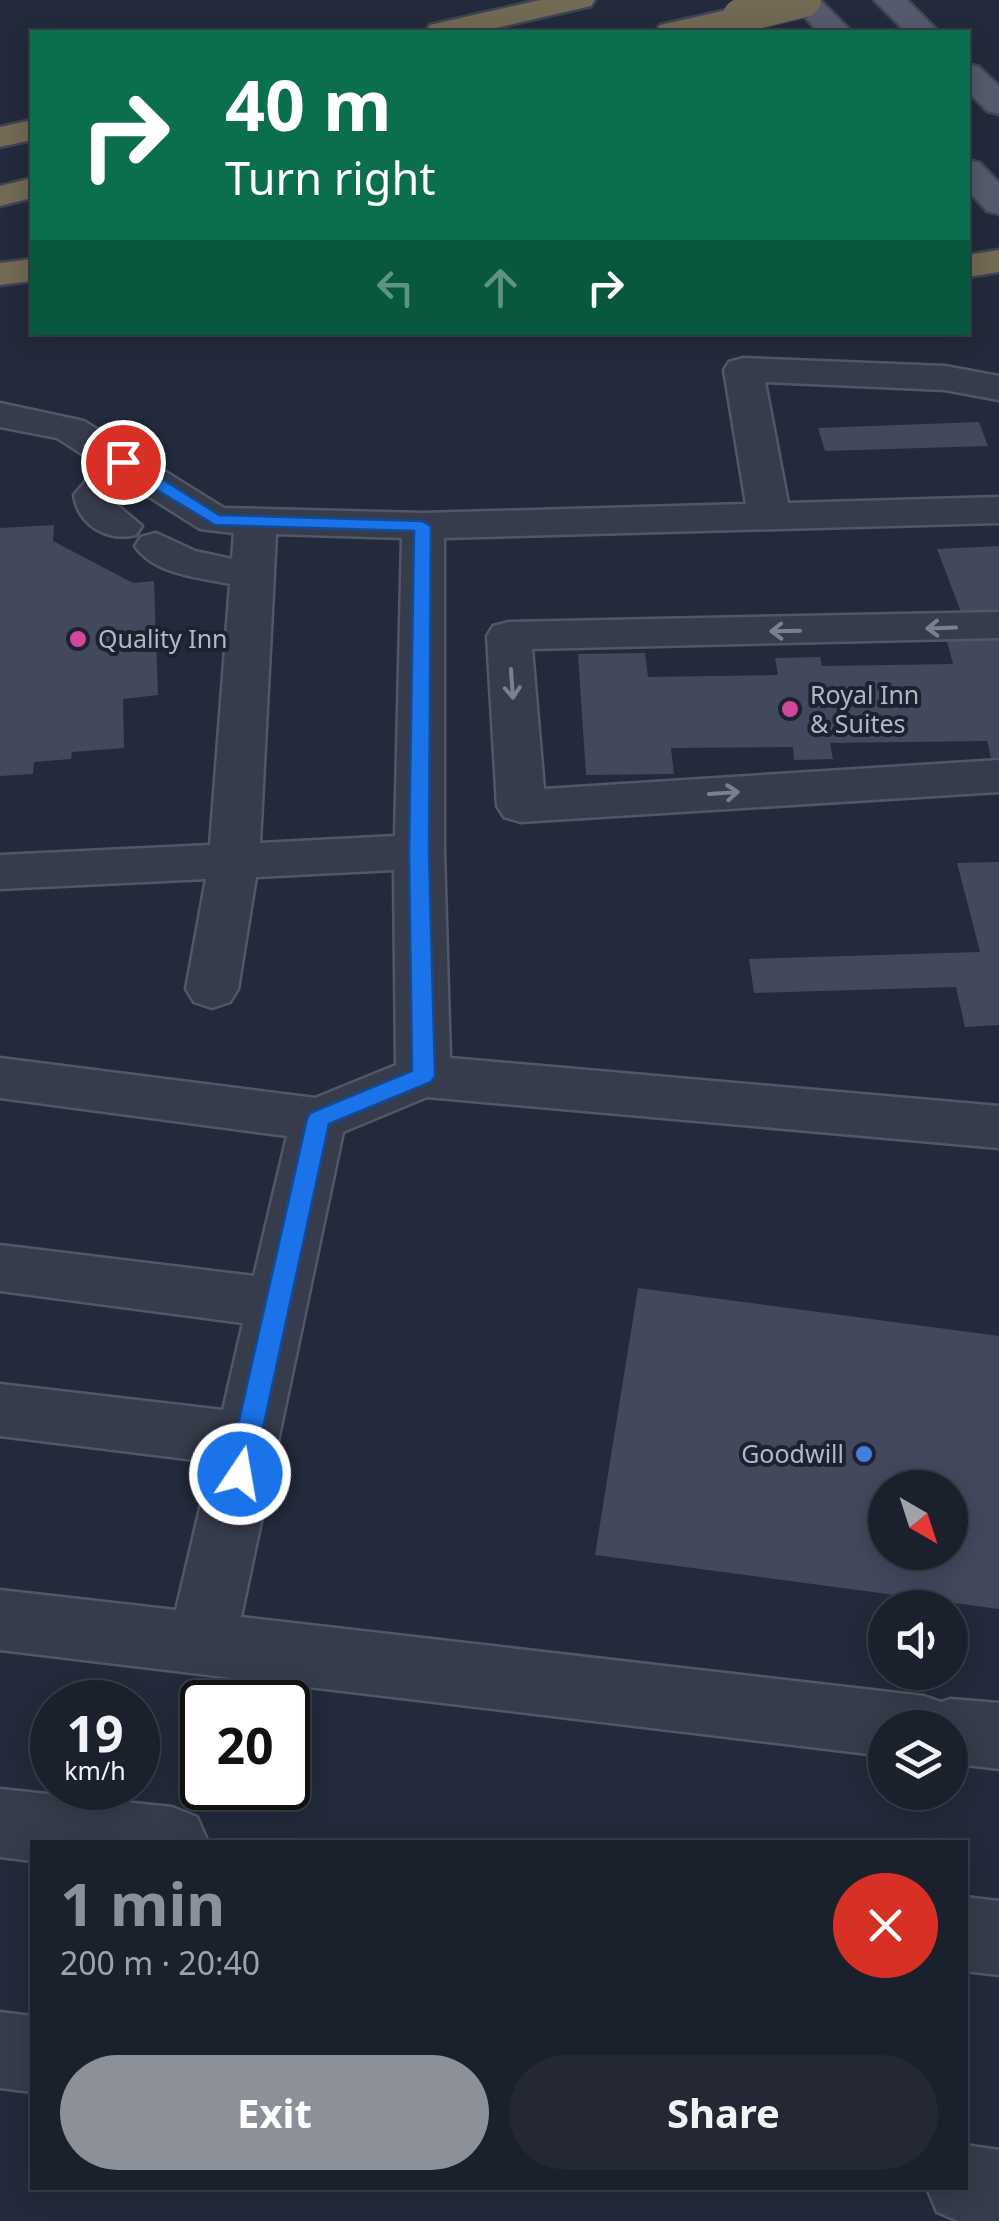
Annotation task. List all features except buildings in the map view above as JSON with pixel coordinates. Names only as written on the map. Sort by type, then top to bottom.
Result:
[{"type":"highway","points":[[450,30],[580,0]]},
{"type":"highway","points":[[680,30],[804,0]]},
{"type":"highway","points":[[0,138],[30,130]]},
{"type":"highway","points":[[0,196],[30,188]]},
{"type":"highway","points":[[970,266],[999,261]]},
{"type":"highway","points":[[0,274],[30,270]]},
{"type":"main road","points":[[804,0],[834,30]]},
{"type":"main road","points":[[888,0],[921,30]]},
{"type":"main road","points":[[970,76],[999,104]]},
{"type":"main road","points":[[970,172],[999,204]]},
{"type":"lane","points":[[769,516],[743,370],[945,378],[999,388]]},
{"type":"lane","points":[[0,415],[70,429],[215,520],[422,526],[999,510]]},
{"type":"lane","points":[[123,462],[96,495],[97,511],[181,562],[252,576]]},
{"type":"lane","points":[[212,989],[234,860],[256,521]]},
{"type":"lane","points":[[422,526],[419,852],[424,1076]]},
{"type":"lane","points":[[999,626],[509,636],[521,806],[999,776]]},
{"type":"lane","points":[[0,872],[419,852]]},
{"type":"lane","points":[[0,1078],[318,1119],[424,1076],[999,1127]]},
{"type":"lane","points":[[202,1643],[318,1119]]},
{"type":"lane","points":[[0,1268],[277,1302]]},
{"type":"lane","points":[[0,1410],[247,1440]]},
{"type":"lane","points":[[0,1620],[868,1721]]},
{"type":"lane","points":[[968,1732],[999,1736]]},
{"type":"lane","points":[[0,1822],[155,1840]]},
{"type":"lane","points":[[968,1934],[999,1938]]},
{"type":"lane","points":[[0,2050],[30,2054]]},
{"type":"lane","points":[[968,2184],[999,2189]]},
{"type":"place","name":"Quality Inn","points":[[78,639]]},
{"type":"place","name":"Royal Inn & Suites","points":[[790,709]]},
{"type":"place","name":"Goodwill","points":[[864,1454]]},
{"type":"route","points":[[123,462],[215,520],[422,526],[419,852],[424,1076],[318,1119],[240,1474]]}]
